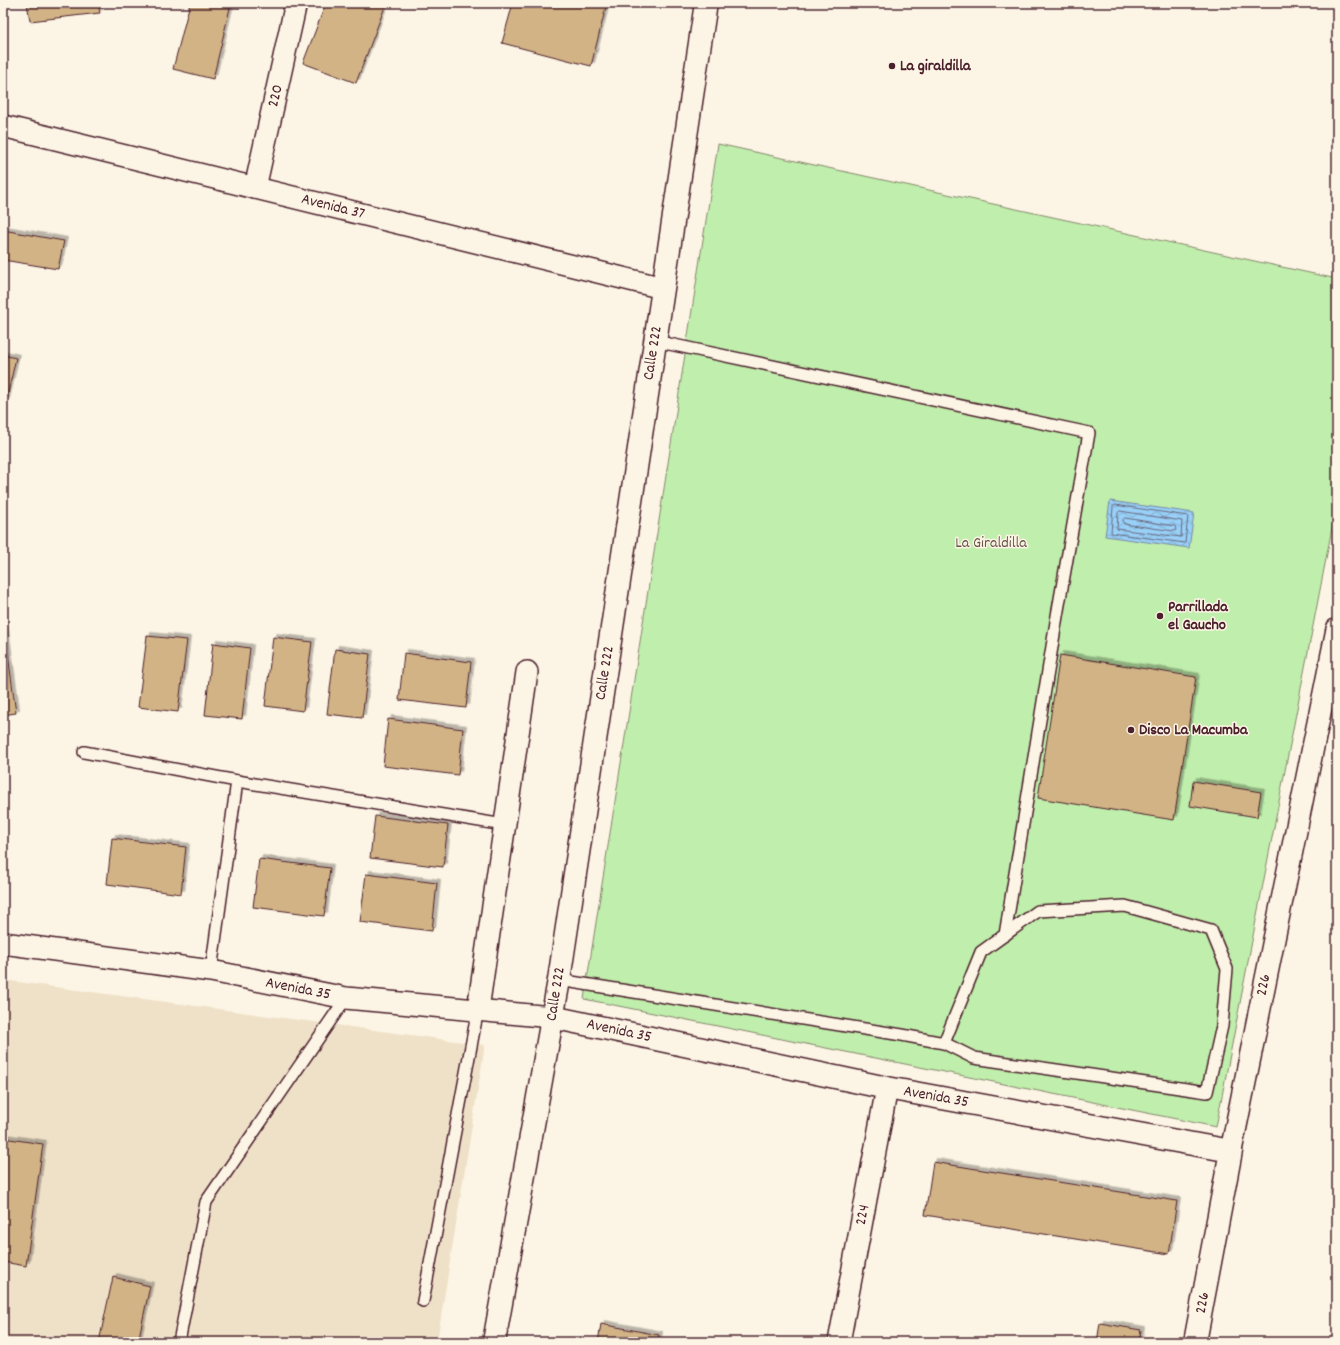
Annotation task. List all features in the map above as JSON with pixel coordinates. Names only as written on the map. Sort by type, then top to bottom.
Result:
[{"type":"main road","name":"Calle 222","points":[[494,1342],[559,980],[706,3]]},
{"type":"main road","name":"Avenida 35","points":[[552,1017],[887,1088],[1231,1151]]},
{"type":"main road","name":"226","points":[[1196,1342],[1231,1151]]},
{"type":"street","name":"220","points":[[255,188],[296,3]]},
{"type":"street","name":"Avenida 37","points":[[3,126],[663,288]]},
{"type":"street","name":"226","points":[[1231,1151],[1337,629]]},
{"type":"street","points":[[478,1009],[527,672]]},
{"type":"street","name":"Avenida 35","points":[[3,943],[211,971],[346,998],[552,1017]]},
{"type":"street","name":"224","points":[[839,1342],[887,1088]]},
{"type":"lane","points":[[655,341],[1089,433],[1057,616],[1005,935]]},
{"type":"lane","points":[[84,752],[237,781],[504,825]]},
{"type":"lane","points":[[211,971],[237,781]]},
{"type":"lane","points":[[559,980],[902,1035],[944,1043],[974,1058],[1207,1092],[1222,1026],[1227,969],[1211,930],[1126,906],[1038,911],[981,952],[944,1043]]},
{"type":"lane","points":[[179,1342],[206,1202],[346,998]]},
{"type":"lane","points":[[423,1301],[478,1009]]},
{"type":"shaded area","points":[[3,980],[485,1045],[437,1342],[3,1342]]},
{"type":"green space","name":"La Giraldilla","points":[[718,144],[1337,279],[1337,502],[1216,1127],[584,999]]},
{"type":"water","points":[[1110,501],[1194,513],[1189,548],[1105,536]]},
{"type":"building","points":[[27,3],[98,3],[100,13],[30,21]]},
{"type":"building","points":[[190,3],[212,3],[230,8],[213,79],[173,69]]},
{"type":"building","points":[[326,3],[386,4],[356,83],[303,63]]},
{"type":"building","points":[[513,3],[607,3],[591,66],[502,43]]},
{"type":"building","points":[[3,230],[64,241],[58,269],[3,260]]},
{"type":"building","points":[[3,355],[16,358],[6,402],[3,401]]},
{"type":"building","points":[[3,618],[16,713],[3,715]]},
{"type":"building","points":[[147,636],[187,640],[178,712],[138,707]]},
{"type":"building","points":[[273,637],[312,642],[303,711],[265,706]]},
{"type":"building","points":[[213,643],[250,648],[242,719],[205,715]]},
{"type":"building","points":[[335,649],[370,654],[362,718],[327,714]]},
{"type":"building","points":[[404,653],[471,662],[466,708],[399,700]]},
{"type":"building","points":[[1060,655],[1196,677],[1174,820],[1038,798]]},
{"type":"building","points":[[388,719],[463,729],[458,775],[383,766]]},
{"type":"building","points":[[1193,781],[1261,792],[1257,817],[1190,806]]},
{"type":"building","points":[[375,816],[448,825],[443,867],[370,858]]},
{"type":"building","points":[[112,838],[186,847],[181,894],[107,884]]},
{"type":"building","points":[[259,859],[330,868],[324,916],[253,907]]},
{"type":"building","points":[[366,874],[437,883],[432,931],[360,922]]},
{"type":"building","points":[[3,1138],[43,1144],[26,1266],[3,1262]]},
{"type":"building","points":[[933,1162],[1177,1201],[1169,1254],[925,1215]]},
{"type":"building","points":[[113,1277],[150,1286],[138,1342],[99,1342]]},
{"type":"building","points":[[1100,1323],[1141,1330],[1139,1342],[1097,1342]]},
{"type":"building","points":[[601,1324],[659,1335],[658,1342],[598,1342]]},
{"type":"place","name":"La giraldilla","points":[[892,66]]},
{"type":"place","name":"Parrillada el Gaucho","points":[[1160,616]]},
{"type":"place","name":"Disco La Macumba","points":[[1131,730]]}]
